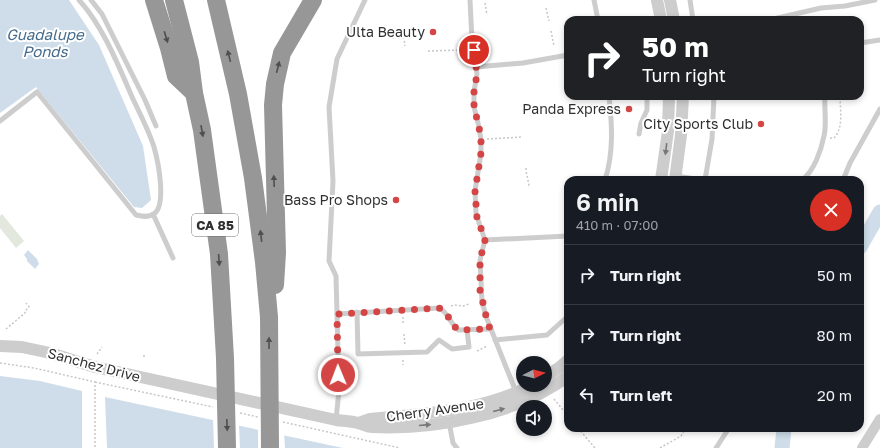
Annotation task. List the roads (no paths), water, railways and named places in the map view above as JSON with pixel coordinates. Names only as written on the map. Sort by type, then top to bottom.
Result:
[{"type":"highway","points":[[154,0],[176,76],[194,93]]},
{"type":"highway","name":"CA 85","points":[[174,0],[190,62],[194,93],[205,148],[218,247],[225,358],[227,448]]},
{"type":"highway","name":"CA 85","points":[[216,0],[238,94],[248,148],[264,262],[269,317],[270,448]]},
{"type":"highway","points":[[269,317],[277,279],[273,156],[273,106],[275,84],[282,53],[313,0]]},
{"type":"street","points":[[657,0],[660,16]]},
{"type":"street","points":[[670,0],[673,16]]},
{"type":"street","points":[[662,176],[668,131],[669,100]]},
{"type":"street","points":[[675,176],[682,135],[683,100]]},
{"type":"street","name":"Sanchez Drive","points":[[0,346],[22,347],[50,353],[95,367],[187,388]]},
{"type":"street","points":[[552,372],[564,364]]},
{"type":"street","name":"Cherry Avenue","points":[[359,423],[370,419],[464,409],[544,391],[564,378]]},
{"type":"street","name":"Cherry Avenue","points":[[187,388],[336,420],[359,423],[370,427],[400,427],[464,420],[506,408],[524,392]]},
{"type":"street","points":[[862,448],[880,419]]},
{"type":"lane","points":[[0,121],[37,92],[136,215],[144,216],[153,214],[160,207],[161,199],[159,172],[154,146],[113,55],[94,20],[80,0]]},
{"type":"lane","points":[[91,0],[102,14],[145,100],[156,126]]},
{"type":"lane","points":[[336,420],[339,390],[336,276],[329,261],[333,181],[329,107],[337,59],[365,0]]},
{"type":"lane","points":[[470,0],[472,41],[477,74],[474,92],[474,107],[481,140],[481,153],[475,191],[476,214],[485,240],[480,260],[480,290],[490,329],[519,397]]},
{"type":"lane","points":[[594,0],[597,16]]},
{"type":"lane","points":[[690,0],[693,16]]},
{"type":"lane","points":[[786,16],[821,8],[845,6],[875,0]]},
{"type":"lane","points":[[864,42],[880,40]]},
{"type":"lane","points":[[476,67],[564,56]]},
{"type":"lane","points":[[606,176],[609,167],[612,136],[609,100]]},
{"type":"lane","points":[[639,134],[641,123],[647,110],[647,100]]},
{"type":"lane","points":[[704,176],[712,139],[714,100]]},
{"type":"lane","points":[[807,176],[814,167],[824,136],[825,100]]},
{"type":"lane","points":[[845,176],[850,163],[880,109]]},
{"type":"lane","points":[[153,214],[173,258]]},
{"type":"lane","points":[[485,240],[564,236]]},
{"type":"lane","points":[[337,314],[439,308],[446,311],[452,324],[458,330],[490,329]]},
{"type":"lane","points":[[357,312],[358,354],[427,352],[439,340],[452,349],[469,347],[466,330]]},
{"type":"lane","points":[[495,340],[547,335],[564,320]]},
{"type":"lane","points":[[449,422],[453,443],[457,448]]},
{"type":"lane","points":[[716,448],[726,432]]},
{"type":"water","name":"Guadalupe Ponds","points":[[0,0],[69,0],[99,45],[143,146],[151,200],[142,208],[134,207],[36,87],[0,113]]},
{"type":"water","points":[[28,250],[37,259],[39,264],[35,269],[27,261],[24,255]]},
{"type":"water","points":[[0,376],[40,381],[82,391],[82,448],[0,448]]},
{"type":"water","points":[[105,397],[343,448],[107,448]]},
{"type":"waterway","points":[[864,240],[880,212]]},
{"type":"waterway","points":[[782,448],[784,432]]},
{"type":"place","name":"Ulta Beauty","points":[[433,32]]},
{"type":"place","name":"Panda Express","points":[[629,109]]},
{"type":"place","name":"City Sports Club","points":[[761,124]]},
{"type":"place","name":"Bass Pro Shops","points":[[396,200]]}]
